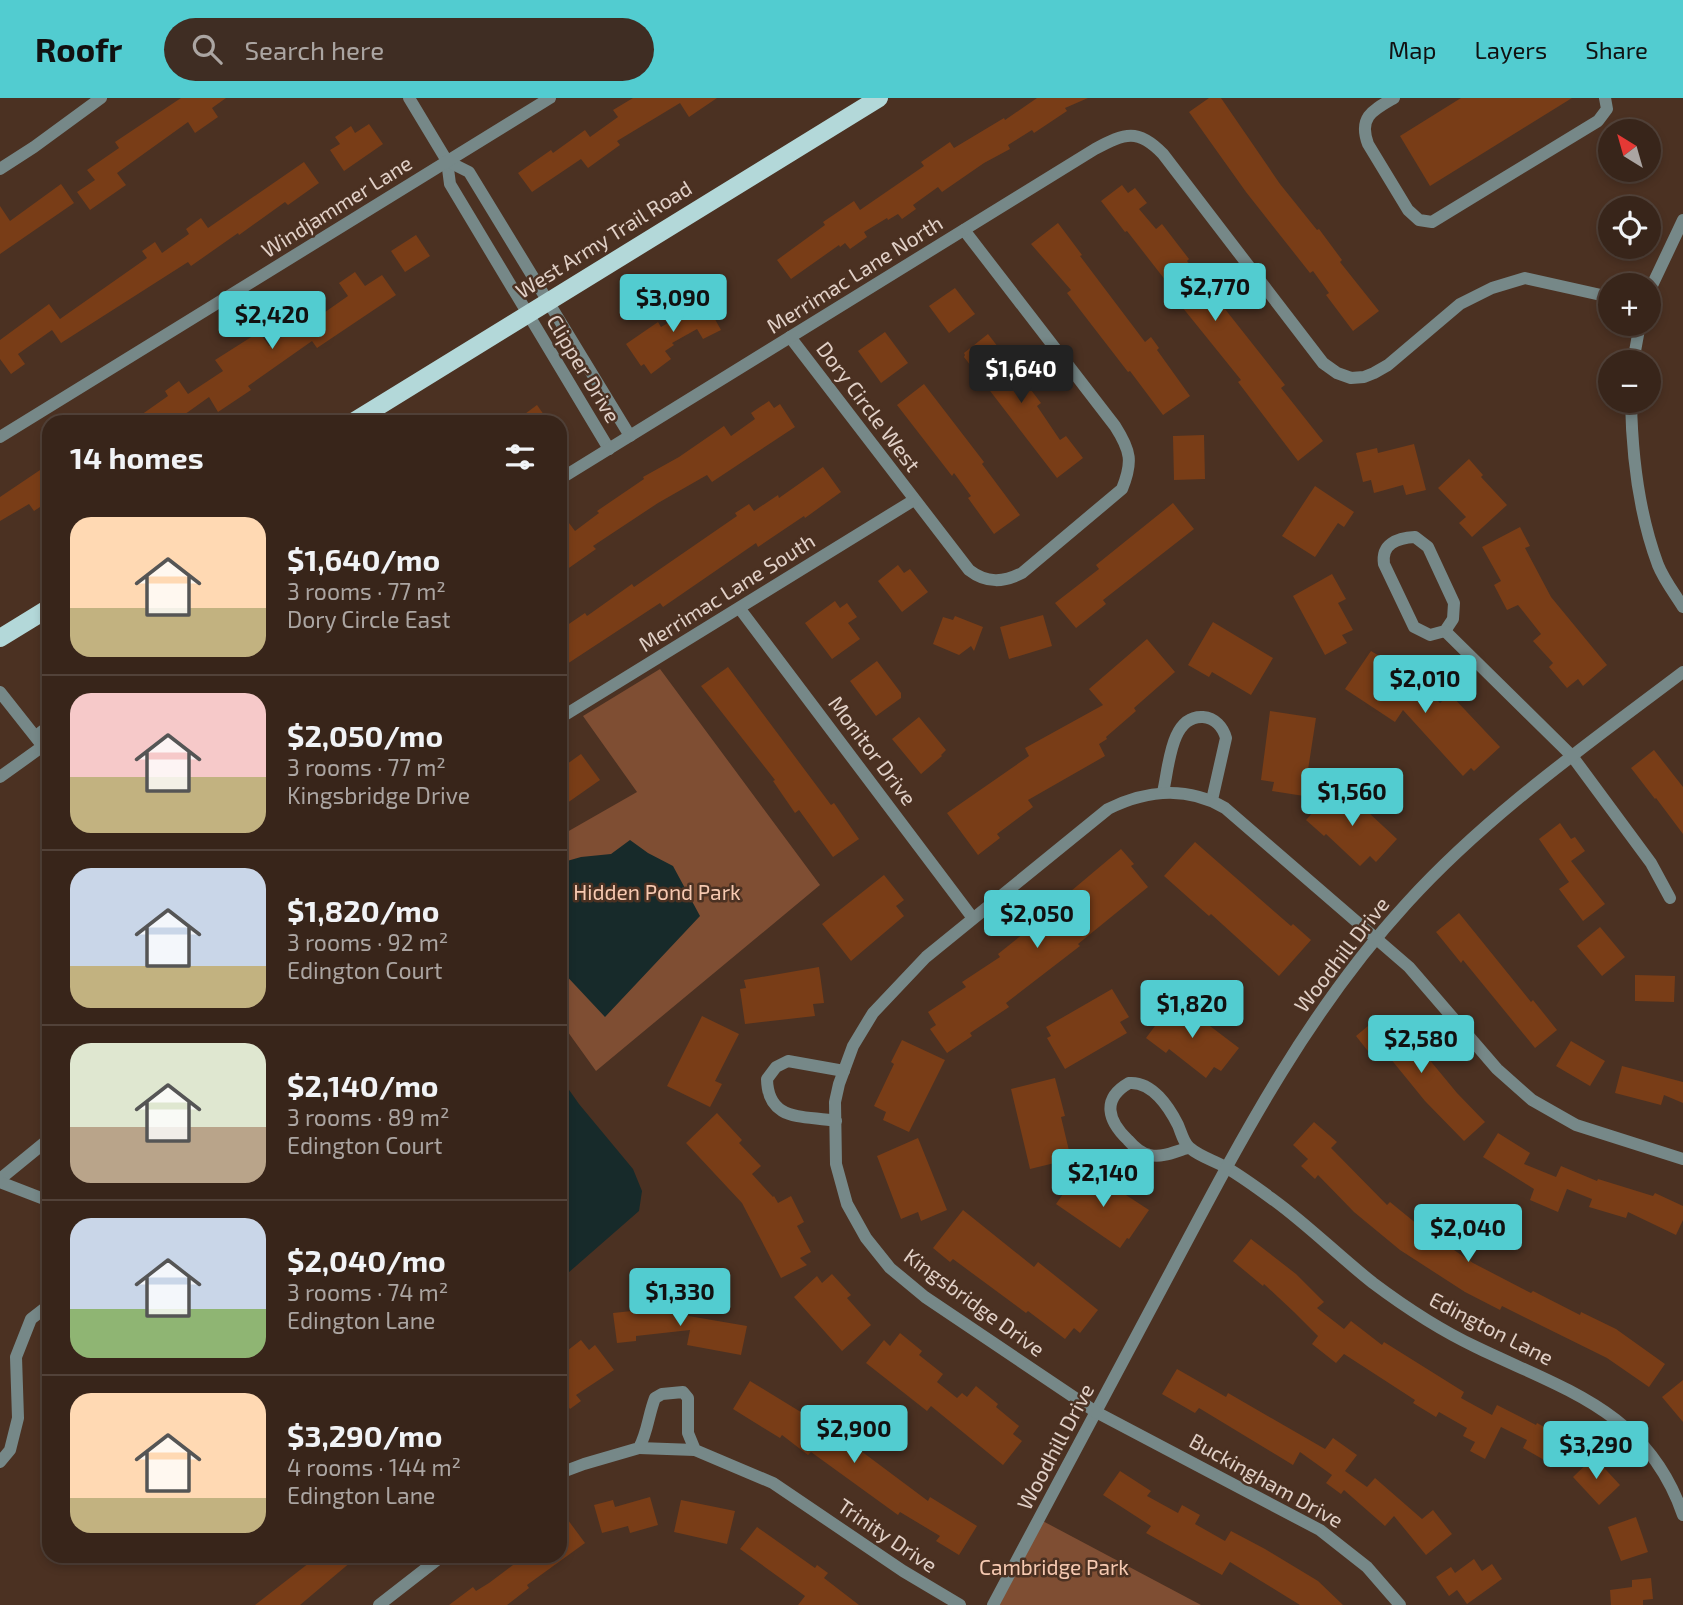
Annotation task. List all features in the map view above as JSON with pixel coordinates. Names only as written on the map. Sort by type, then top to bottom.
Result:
[{"type":"main road","name":"West Army Trail Road","points":[[364,415],[879,98]]},
{"type":"main road","points":[[0,638],[42,612]]},
{"type":"street","points":[[0,169],[101,98]]},
{"type":"street","name":"Clipper Drive","points":[[409,98],[447,162],[450,184],[609,449]]},
{"type":"street","name":"Windjammer Lane","points":[[0,437],[550,98]]},
{"type":"street","points":[[1394,98],[1372,111],[1365,123],[1364,133],[1408,210],[1419,220],[1432,222],[1598,121],[1607,109],[1605,98]]},
{"type":"street","name":"Merrimac Lane North","points":[[567,475],[1095,149],[1123,136],[1147,139],[1163,154],[1323,363],[1350,378],[1364,377],[1388,365],[1460,304],[1492,288],[1525,278],[1598,295]]},
{"type":"street","name":"Clipper Drive","points":[[447,162],[469,172],[630,436]]},
{"type":"street","points":[[1658,273],[1683,220]]},
{"type":"street","name":"Dory Circle West","points":[[790,337],[969,570],[992,581],[1008,580],[1022,573],[1122,489],[1129,473],[1130,457],[1115,426],[964,230]]},
{"type":"street","points":[[1631,413],[1640,495],[1659,567],[1683,607]]},
{"type":"street","name":"Merrimac Lane South","points":[[567,714],[914,500]]},
{"type":"street","points":[[1415,537],[1427,547],[1454,603],[1453,619],[1445,631],[1430,635],[1413,628],[1384,564],[1382,555],[1389,544],[1415,537]]},
{"type":"street","name":"Monitor Drive","points":[[740,609],[972,917]]},
{"type":"street","points":[[1445,631],[1572,756],[1651,863],[1670,898]]},
{"type":"street","name":"Woodhill Drive","points":[[993,1605],[1226,1167],[1301,1039],[1349,972],[1406,904],[1460,849],[1572,756],[1683,672]]},
{"type":"street","points":[[0,692],[42,744]]},
{"type":"street","points":[[1163,792],[1180,726],[1189,719],[1207,718],[1220,725],[1226,738],[1212,800]]},
{"type":"street","points":[[0,778],[42,746]]},
{"type":"street","name":"Kingsbridge Drive","points":[[1096,1412],[925,1297],[890,1268],[866,1238],[847,1204],[836,1164],[835,1102],[853,1046],[880,1004],[926,957],[972,917],[1108,809],[1131,798],[1178,792],[1212,800],[1245,824],[1378,937],[1419,977],[1497,1069],[1532,1100],[1576,1125],[1683,1159]]},
{"type":"street","points":[[836,1121],[782,1112],[773,1106],[767,1092],[766,1079],[776,1067],[788,1061],[844,1071]]},
{"type":"street","points":[[1129,1083],[1143,1085],[1164,1103],[1188,1148],[1163,1156],[1149,1156],[1138,1150],[1118,1131],[1111,1116],[1113,1095],[1129,1083]]},
{"type":"street","points":[[0,1197],[1,1181],[42,1145]]},
{"type":"street","name":"Edington Lane","points":[[1188,1148],[1226,1167],[1283,1207],[1374,1283],[1427,1320],[1569,1390],[1610,1414],[1635,1436],[1661,1468],[1677,1497],[1683,1515]]},
{"type":"street","points":[[1,1181],[42,1197]]},
{"type":"street","points":[[0,1462],[10,1450],[18,1418],[16,1357],[31,1319],[42,1310]]},
{"type":"street","points":[[567,1470],[639,1448],[695,1450],[688,1433],[688,1398],[682,1392],[655,1398],[649,1414],[648,1431],[639,1448]]},
{"type":"street","name":"Buckingham Drive","points":[[1096,1412],[1320,1530],[1367,1567],[1400,1605]]},
{"type":"street","name":"Trinity Drive","points":[[695,1450],[773,1483],[902,1571],[960,1605]]},
{"type":"street","points":[[379,1605],[433,1563]]},
{"type":"green space","name":"Hidden Pond Park","points":[[660,669],[820,885],[596,1071],[567,1031],[567,832],[637,792],[583,716]]},
{"type":"green space","name":"Cambridge Park","points":[[1039,1519],[1201,1605],[993,1605]]},
{"type":"water","points":[[630,840],[673,866],[700,916],[605,1017],[567,976],[567,861],[611,854]]},
{"type":"water","points":[[567,1087],[633,1169],[642,1191],[639,1211],[567,1274]]},
{"type":"building","points":[[181,98],[226,98],[212,108],[218,117],[195,133],[188,122],[117,173],[126,185],[90,210],[77,192],[95,180],[87,170],[119,148],[115,142]]},
{"type":"building","points":[[633,98],[717,98],[689,117],[680,103],[617,141],[620,145],[588,168],[581,159],[532,192],[518,173],[585,130],[590,137],[618,117],[613,110]]},
{"type":"building","points":[[1037,98],[1088,98],[1065,108],[1067,111],[1034,133],[1032,130],[1008,145],[1010,149],[942,192],[938,187],[913,205],[916,209],[902,219],[898,214],[864,232],[867,237],[850,249],[845,243],[840,247],[839,245],[791,279],[777,260],[825,225],[823,222],[854,201],[860,210],[924,166],[921,162],[950,142],[954,148],[1004,118],[1005,120]]},
{"type":"building","points":[[1209,98],[1221,98],[1280,184],[1317,230],[1319,229],[1342,260],[1340,262],[1379,311],[1353,331],[1326,295],[1329,293],[1313,271],[1310,273],[1246,192],[1189,112]]},
{"type":"building","points":[[1461,98],[1572,98],[1430,186],[1400,136]]},
{"type":"building","points":[[369,124],[383,144],[344,171],[330,150],[340,144],[335,137],[351,126],[355,133]]},
{"type":"building","points":[[304,162],[319,183],[288,205],[285,202],[191,266],[188,262],[61,343],[52,330],[18,354],[25,364],[11,374],[0,359],[0,340],[49,304],[60,319],[147,258],[142,251],[155,242],[162,253],[189,234],[186,229],[201,218],[208,228]]},
{"type":"building","points":[[61,184],[74,203],[0,254],[0,206],[10,221]]},
{"type":"building","points":[[1122,185],[1128,193],[1135,188],[1147,203],[1139,209],[1156,229],[1162,224],[1189,259],[1187,261],[1285,385],[1281,388],[1323,441],[1298,461],[1238,382],[1241,380],[1170,292],[1173,290],[1101,201]]},
{"type":"building","points":[[1058,223],[1145,342],[1151,337],[1159,348],[1157,350],[1190,396],[1163,415],[1067,293],[1071,290],[1031,244]]},
{"type":"building","points":[[416,235],[430,256],[405,272],[391,251]]},
{"type":"building","points":[[355,272],[365,286],[382,275],[396,295],[317,348],[312,341],[248,386],[251,390],[218,412],[209,397],[184,415],[141,415],[168,396],[165,391],[179,381],[188,394],[223,371],[215,360],[259,332],[269,346],[300,324],[292,312],[307,301],[318,317],[348,296],[339,283]]},
{"type":"building","points":[[955,288],[975,314],[949,333],[929,306]]},
{"type":"building","points":[[701,294],[721,330],[703,339],[697,329],[672,343],[674,345],[665,351],[671,359],[651,374],[644,364],[641,366],[626,344],[658,322],[661,327],[685,313],[681,306]]},
{"type":"building","points":[[885,332],[908,363],[881,383],[858,351]]},
{"type":"building","points":[[988,334],[1041,403],[1037,406],[1060,440],[1066,436],[1083,458],[1057,478],[964,357],[964,353]]},
{"type":"building","points":[[924,384],[984,462],[982,464],[1020,515],[994,534],[954,473],[952,476],[897,405]]},
{"type":"building","points":[[769,401],[774,408],[780,404],[795,427],[712,482],[707,475],[658,503],[593,546],[596,549],[567,569],[567,524],[569,523],[575,531],[599,513],[597,511],[644,479],[643,477],[679,457],[724,426],[731,436],[755,419],[751,413]]},
{"type":"building","points":[[537,405],[544,415],[523,415]]},
{"type":"building","points":[[1204,435],[1205,479],[1174,480],[1173,436]]},
{"type":"building","points":[[1414,444],[1426,490],[1406,495],[1403,485],[1374,493],[1371,480],[1363,482],[1356,453],[1377,448],[1378,453]]},
{"type":"building","points":[[1469,459],[1483,475],[1481,477],[1507,505],[1472,537],[1459,523],[1466,517],[1438,488]]},
{"type":"building","points":[[823,467],[841,492],[805,518],[804,516],[758,547],[756,543],[663,607],[660,603],[567,664],[567,625],[585,613],[587,616],[632,584],[634,587],[737,516],[735,513],[749,504],[754,511],[778,495],[779,498]]},
{"type":"building","points":[[42,469],[42,506],[34,511],[29,504],[0,521],[0,497]]},
{"type":"building","points":[[1315,486],[1354,512],[1344,527],[1338,523],[1315,557],[1282,536]]},
{"type":"building","points":[[1173,503],[1194,529],[1103,600],[1106,604],[1076,628],[1055,603],[1099,569],[1096,565]]},
{"type":"building","points":[[1520,527],[1530,546],[1525,548],[1551,597],[1607,665],[1583,686],[1578,679],[1567,688],[1549,667],[1553,663],[1533,641],[1541,634],[1518,605],[1507,610],[1494,585],[1501,581],[1482,547]]},
{"type":"building","points":[[898,565],[904,573],[910,569],[928,592],[902,612],[878,581]]},
{"type":"building","points":[[1332,574],[1346,599],[1338,603],[1353,630],[1342,635],[1347,643],[1325,655],[1293,596]]},
{"type":"building","points":[[835,601],[840,608],[847,603],[857,617],[848,623],[860,639],[832,659],[805,623]]},
{"type":"building","points":[[1043,615],[1052,646],[1009,659],[1000,627]]},
{"type":"building","points":[[955,616],[983,627],[974,651],[971,646],[959,655],[933,644],[943,617],[953,620]]},
{"type":"building","points":[[1213,622],[1273,658],[1251,695],[1212,672],[1209,677],[1188,665]]},
{"type":"building","points":[[1147,639],[1175,672],[1099,744],[1105,756],[1028,800],[1033,807],[997,834],[1000,838],[978,855],[947,813],[1029,756],[1025,748],[1103,705],[1089,689]]},
{"type":"building","points":[[1371,651],[1386,660],[1382,665],[1409,682],[1403,691],[1425,705],[1434,697],[1440,703],[1450,694],[1500,747],[1474,771],[1471,768],[1463,776],[1403,710],[1395,722],[1345,689]]},
{"type":"building","points":[[877,661],[901,693],[901,698],[876,716],[850,681]]},
{"type":"building","points":[[728,667],[859,839],[833,857],[799,810],[795,813],[773,781],[775,780],[701,686]]},
{"type":"building","points":[[1270,711],[1316,718],[1304,796],[1272,791],[1274,782],[1261,780]]},
{"type":"building","points":[[919,717],[946,750],[921,774],[892,739]]},
{"type":"building","points":[[1654,750],[1683,787],[1683,834],[1631,768]]},
{"type":"building","points":[[581,754],[600,780],[567,803],[567,764]]},
{"type":"building","points":[[1341,787],[1397,839],[1376,862],[1370,856],[1360,866],[1326,834],[1324,836],[1306,820]]},
{"type":"building","points":[[1560,823],[1571,839],[1575,837],[1585,851],[1571,861],[1605,904],[1583,921],[1559,889],[1569,882],[1539,839]]},
{"type":"building","points":[[1195,842],[1291,926],[1293,924],[1311,940],[1279,976],[1211,914],[1209,916],[1164,876]]},
{"type":"building","points":[[1121,849],[1148,887],[1078,944],[1080,946],[1006,1003],[1009,1007],[970,1033],[972,1036],[947,1053],[930,1029],[936,1025],[928,1012],[966,987],[962,982],[1000,957],[998,954]]},
{"type":"building","points":[[884,875],[904,900],[896,906],[904,916],[851,961],[822,924]]},
{"type":"building","points":[[1459,913],[1557,1030],[1535,1048],[1463,960],[1461,963],[1436,932]]},
{"type":"building","points":[[1600,927],[1625,957],[1602,976],[1577,946]]},
{"type":"building","points":[[819,967],[824,1003],[813,1004],[815,1016],[745,1024],[740,989],[746,988],[744,980]]},
{"type":"building","points":[[1635,975],[1675,976],[1674,1002],[1635,1001]]},
{"type":"building","points":[[1112,989],[1129,1017],[1120,1022],[1127,1033],[1065,1069],[1047,1038],[1051,1036],[1046,1027]]},
{"type":"building","points":[[1177,1001],[1239,1048],[1221,1071],[1214,1067],[1206,1078],[1169,1049],[1166,1053],[1146,1038]]},
{"type":"building","points":[[702,1016],[739,1034],[715,1081],[722,1084],[710,1107],[667,1086]]},
{"type":"building","points":[[1380,1016],[1391,1029],[1399,1023],[1457,1093],[1485,1122],[1464,1141],[1425,1101],[1390,1058],[1383,1053],[1375,1060],[1356,1036]]},
{"type":"building","points":[[902,1040],[945,1060],[909,1132],[883,1120],[886,1112],[874,1106]]},
{"type":"building","points":[[1571,1041],[1605,1061],[1590,1086],[1556,1066]]},
{"type":"building","points":[[1622,1066],[1683,1082],[1683,1103],[1664,1095],[1661,1105],[1615,1093]]},
{"type":"building","points":[[1055,1078],[1065,1116],[1061,1117],[1071,1159],[1030,1169],[1011,1089]]},
{"type":"building","points":[[717,1113],[742,1140],[739,1143],[761,1166],[752,1174],[778,1203],[791,1196],[804,1222],[797,1226],[811,1252],[800,1258],[807,1265],[781,1278],[742,1203],[686,1143]]},
{"type":"building","points":[[1314,1122],[1337,1142],[1331,1148],[1387,1205],[1390,1202],[1434,1238],[1473,1263],[1531,1293],[1533,1291],[1580,1315],[1581,1312],[1616,1329],[1665,1364],[1649,1387],[1607,1358],[1502,1306],[1500,1310],[1465,1292],[1400,1250],[1354,1212],[1318,1175],[1315,1179],[1301,1166],[1308,1159],[1293,1145]]},
{"type":"building","points":[[1498,1133],[1530,1153],[1524,1164],[1556,1177],[1561,1166],[1597,1181],[1598,1179],[1653,1196],[1655,1193],[1683,1206],[1683,1220],[1676,1235],[1628,1212],[1626,1218],[1589,1207],[1592,1199],[1567,1189],[1558,1212],[1530,1200],[1534,1189],[1483,1157]]},
{"type":"building","points":[[918,1138],[947,1210],[921,1221],[918,1212],[901,1219],[877,1156]]},
{"type":"building","points":[[1089,1171],[1149,1210],[1120,1248],[1056,1204],[1075,1177],[1078,1188]]},
{"type":"building","points":[[963,1210],[1034,1267],[1038,1262],[1098,1310],[1080,1333],[1074,1328],[1065,1339],[953,1259],[950,1262],[933,1248]]},
{"type":"building","points":[[1251,1239],[1296,1274],[1324,1302],[1317,1308],[1344,1329],[1351,1321],[1382,1345],[1384,1342],[1464,1392],[1461,1398],[1492,1415],[1497,1405],[1568,1440],[1553,1465],[1523,1448],[1527,1440],[1501,1427],[1485,1459],[1470,1451],[1475,1442],[1463,1436],[1467,1428],[1439,1412],[1436,1417],[1413,1403],[1415,1400],[1344,1354],[1336,1363],[1312,1344],[1318,1336],[1294,1312],[1264,1284],[1263,1286],[1233,1261]]},
{"type":"building","points":[[832,1274],[851,1295],[847,1298],[871,1325],[842,1351],[794,1297],[817,1276],[822,1283]]},
{"type":"building","points":[[670,1303],[671,1313],[747,1326],[741,1355],[687,1345],[690,1330],[636,1336],[636,1341],[617,1343],[613,1313]]},
{"type":"building","points":[[900,1333],[922,1351],[919,1355],[943,1374],[937,1382],[957,1398],[962,1393],[967,1397],[976,1386],[1019,1426],[1013,1434],[1022,1441],[1003,1465],[931,1406],[927,1411],[866,1363],[884,1340],[890,1346]]},
{"type":"building","points":[[581,1340],[589,1350],[595,1345],[614,1370],[576,1395],[581,1401],[570,1409],[567,1405],[567,1351]]},
{"type":"building","points":[[1177,1369],[1226,1397],[1228,1393],[1325,1449],[1333,1438],[1357,1455],[1345,1471],[1367,1487],[1375,1478],[1422,1519],[1433,1510],[1452,1534],[1426,1555],[1394,1516],[1385,1526],[1344,1490],[1341,1494],[1326,1483],[1332,1475],[1300,1452],[1293,1465],[1199,1408],[1195,1413],[1162,1394]]},
{"type":"building","points":[[1683,1380],[1683,1422],[1662,1397]]},
{"type":"building","points":[[750,1381],[804,1414],[831,1435],[841,1422],[860,1436],[853,1445],[928,1501],[930,1497],[977,1526],[959,1555],[936,1541],[940,1536],[900,1512],[898,1515],[811,1452],[808,1455],[782,1435],[780,1438],[733,1409]]},
{"type":"building","points":[[1594,1457],[1620,1485],[1599,1505],[1573,1477]]},
{"type":"building","points":[[1120,1471],[1151,1491],[1147,1496],[1178,1513],[1182,1505],[1200,1515],[1195,1524],[1225,1541],[1231,1531],[1265,1549],[1318,1581],[1343,1605],[1300,1605],[1230,1562],[1222,1575],[1146,1533],[1151,1526],[1103,1495]]},
{"type":"building","points":[[650,1497],[658,1525],[630,1533],[628,1526],[602,1533],[594,1505],[613,1500],[615,1507]]},
{"type":"building","points":[[681,1500],[735,1511],[727,1544],[674,1532]]},
{"type":"building","points":[[1636,1517],[1648,1552],[1621,1561],[1608,1527]]},
{"type":"building","points":[[567,1521],[585,1543],[567,1556]]},
{"type":"building","points":[[757,1527],[815,1568],[817,1565],[828,1573],[824,1578],[859,1605],[798,1605],[805,1596],[740,1549]]},
{"type":"building","points":[[1474,1559],[1482,1571],[1492,1564],[1502,1579],[1467,1604],[1457,1590],[1449,1596],[1436,1577],[1451,1567],[1455,1573]]},
{"type":"building","points":[[309,1563],[350,1563],[300,1605],[255,1605]]},
{"type":"building","points":[[516,1563],[557,1563],[527,1585],[529,1588],[507,1605],[449,1605],[473,1587],[476,1591]]},
{"type":"building","points":[[1651,1578],[1653,1599],[1643,1600],[1643,1605],[1611,1605],[1610,1590],[1632,1587],[1632,1580]]}]
